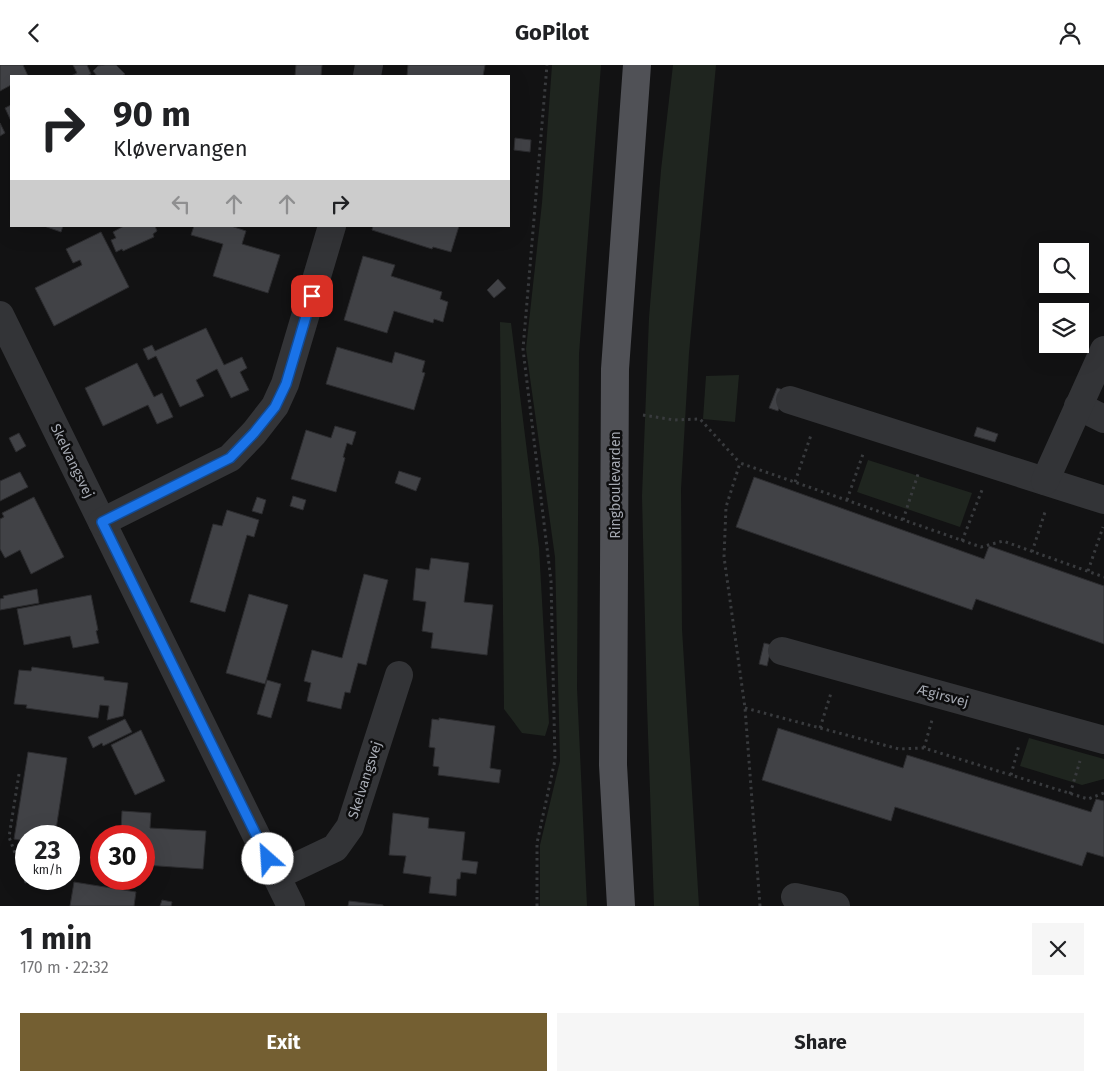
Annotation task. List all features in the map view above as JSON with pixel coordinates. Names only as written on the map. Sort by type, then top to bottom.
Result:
[{"type":"main road","name":"Ringboulevarden","points":[[621,906],[613,765],[615,369],[637,65]]},
{"type":"street","points":[[102,522],[230,458],[275,407],[286,384],[332,227]]},
{"type":"street","name":"Skelvangsvej","points":[[0,315],[291,906]]},
{"type":"street","points":[[1049,483],[1078,406],[1104,350]]},
{"type":"street","points":[[790,400],[1104,501]]},
{"type":"street","points":[[1078,406],[1104,419]]},
{"type":"street","name":"Ægirsvej","points":[[782,651],[1096,738]]},
{"type":"street","name":"Skelvangsvej","points":[[276,876],[335,848],[350,827],[399,675]]},
{"type":"street","points":[[794,897],[836,906]]},
{"type":"path","points":[[537,906],[537,843],[555,760],[551,591],[523,349],[547,65]]},
{"type":"path","points":[[795,482],[820,409]]},
{"type":"path","points":[[615,418],[644,415],[674,420],[700,419],[740,463],[981,547],[1003,541],[1104,577]]},
{"type":"path","points":[[847,501],[872,426]]},
{"type":"path","points":[[903,520],[928,444]]},
{"type":"path","points":[[740,463],[726,507],[724,557],[745,708],[760,906]]},
{"type":"path","points":[[962,541],[992,464]]},
{"type":"path","points":[[1032,552],[1049,483]]},
{"type":"path","points":[[1088,571],[1104,525]]},
{"type":"path","points":[[820,728],[838,667]]},
{"type":"path","points":[[745,708],[899,749],[924,748],[1088,799],[1104,793]]},
{"type":"path","points":[[1070,794],[1096,738]]},
{"type":"path","points":[[15,853],[9,837],[19,775]]},
{"type":"shaded area","points":[[552,65],[601,65],[579,354],[577,688],[587,906],[540,906],[540,845],[560,761],[555,557],[526,349],[542,203]]},
{"type":"shaded area","points":[[673,65],[716,65],[689,353],[681,489],[682,629],[699,906],[654,906],[647,705],[642,496],[649,318],[661,170]]},
{"type":"shaded area","points":[[500,322],[511,323],[539,548],[549,723],[545,736],[522,733],[504,709]]},
{"type":"shaded area","points":[[739,375],[735,422],[703,419],[706,376]]},
{"type":"shaded area","points":[[868,460],[972,493],[960,527],[857,492]]},
{"type":"shaded area","points":[[1029,738],[1104,759],[1104,779],[1082,785],[1020,766]]},
{"type":"building","points":[[0,65],[23,65],[28,75],[10,75],[10,86],[0,91]]},
{"type":"building","points":[[73,65],[87,65],[91,74],[73,75],[77,73]]},
{"type":"building","points":[[116,65],[125,74],[96,75],[93,71],[98,66]]},
{"type":"building","points":[[296,65],[322,65],[321,75],[295,75]]},
{"type":"building","points":[[408,65],[485,65],[483,75],[407,75]]},
{"type":"building","points":[[10,106],[10,119],[5,108]]},
{"type":"building","points":[[0,123],[5,133],[0,136]]},
{"type":"building","points":[[515,138],[531,140],[530,152],[514,150]]},
{"type":"building","points":[[47,227],[63,227],[61,232]]},
{"type":"building","points":[[122,227],[155,227],[157,231],[153,234],[154,237],[123,251],[122,249],[116,252],[111,240],[116,238],[113,232]]},
{"type":"building","points":[[194,227],[234,227],[246,231],[242,244],[280,255],[268,293],[213,276],[223,244],[191,235]]},
{"type":"building","points":[[373,227],[459,227],[451,252],[433,247],[432,249],[372,230]]},
{"type":"building","points":[[101,232],[129,287],[54,326],[35,288],[82,265],[80,260],[73,263],[66,249]]},
{"type":"building","points":[[363,256],[395,265],[391,276],[442,292],[440,299],[448,302],[443,322],[434,319],[433,323],[394,311],[387,333],[344,320]]},
{"type":"building","points":[[498,279],[506,288],[494,298],[487,290]]},
{"type":"building","points":[[206,328],[224,365],[242,357],[247,368],[240,372],[249,390],[231,398],[217,369],[196,380],[204,396],[180,407],[156,356],[148,360],[143,349],[152,345],[155,351]]},
{"type":"building","points":[[337,347],[392,363],[395,352],[425,361],[422,372],[425,373],[414,410],[326,384]]},
{"type":"building","points":[[137,363],[154,397],[162,393],[173,417],[157,424],[148,405],[103,426],[85,388]]},
{"type":"building","points":[[777,388],[786,391],[778,411],[769,408]]},
{"type":"building","points":[[335,426],[356,432],[352,445],[347,443],[336,492],[291,479],[306,430],[331,438]]},
{"type":"building","points":[[977,427],[998,434],[995,442],[974,436]]},
{"type":"building","points":[[19,433],[26,446],[16,452],[9,438]]},
{"type":"building","points":[[399,471],[421,478],[416,491],[395,483]]},
{"type":"building","points":[[20,472],[28,487],[0,501],[0,481]]},
{"type":"building","points":[[754,477],[984,559],[989,546],[1104,586],[1104,644],[976,599],[972,610],[736,527]]},
{"type":"building","points":[[293,496],[306,500],[303,510],[290,506]]},
{"type":"building","points":[[34,497],[64,557],[31,574],[20,550],[5,558],[0,549],[0,519],[4,517],[2,513]]},
{"type":"building","points":[[257,497],[266,500],[262,514],[252,511]]},
{"type":"building","points":[[227,510],[259,520],[254,537],[247,535],[225,612],[190,602],[213,524],[222,526]]},
{"type":"building","points":[[431,558],[469,563],[464,602],[493,605],[487,655],[431,648],[433,633],[422,631],[426,602],[413,600],[416,568],[429,570]]},
{"type":"building","points":[[364,574],[388,580],[366,665],[358,663],[350,693],[345,692],[341,709],[307,701],[311,683],[304,681],[312,650],[342,658]]},
{"type":"building","points":[[37,589],[39,603],[0,610],[0,599],[4,598],[3,596]]},
{"type":"building","points":[[249,594],[288,605],[265,684],[226,673]]},
{"type":"building","points":[[91,595],[99,643],[73,648],[70,636],[24,645],[17,609]]},
{"type":"building","points":[[764,643],[772,645],[767,666],[759,664]]},
{"type":"building","points":[[32,667],[104,677],[104,680],[128,683],[123,716],[107,720],[109,706],[100,705],[98,718],[26,708],[27,705],[14,704],[19,670],[31,671]]},
{"type":"building","points":[[267,680],[281,684],[271,718],[257,714]]},
{"type":"building","points":[[439,718],[495,726],[490,768],[501,770],[499,783],[438,775],[439,767],[433,766],[435,748],[429,747],[432,719],[439,720]]},
{"type":"building","points":[[125,719],[132,732],[103,746],[102,743],[93,748],[88,737]]},
{"type":"building","points":[[778,728],[903,768],[907,755],[1091,812],[1096,799],[1104,801],[1104,857],[1087,852],[1082,866],[895,807],[891,821],[762,780]]},
{"type":"building","points":[[141,730],[165,781],[135,795],[111,745]]},
{"type":"building","points":[[28,752],[67,758],[57,825],[16,825]]},
{"type":"building","points":[[122,811],[151,813],[150,825],[121,825]]},
{"type":"building","points":[[393,813],[429,818],[428,828],[465,832],[462,860],[478,862],[476,874],[461,872],[460,879],[457,879],[456,896],[429,893],[431,877],[403,873],[406,856],[389,855]]},
{"type":"building","points":[[155,828],[206,831],[203,869],[155,866]]},
{"type":"building","points":[[80,883],[90,885],[90,890],[136,892],[134,906],[70,906],[73,890],[80,890]]},
{"type":"building","points":[[162,900],[172,902],[171,906],[160,906]]},
{"type":"building","points":[[349,901],[383,905],[383,906],[348,906]]},
{"type":"route","points":[[268,859],[102,522],[230,458],[254,433],[275,407],[286,384],[312,296]]}]
